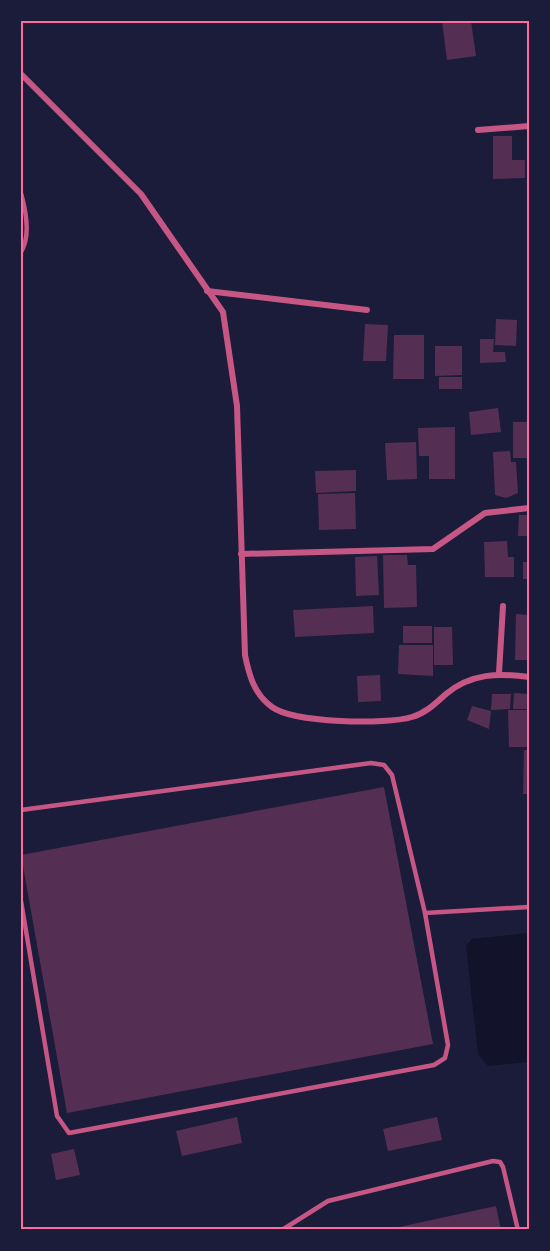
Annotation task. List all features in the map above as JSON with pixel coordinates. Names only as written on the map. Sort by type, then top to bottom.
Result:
[{"type":"street","points":[[21,74],[141,194],[223,312],[237,406],[243,630],[250,676],[260,695],[280,711],[314,719],[374,722],[399,720],[428,710],[449,692],[470,680],[499,673],[529,676]]},
{"type":"street","points":[[478,130],[529,126]]},
{"type":"street","points":[[207,291],[367,310]]},
{"type":"street","points":[[242,554],[433,549],[485,513],[529,508]]},
{"type":"street","points":[[499,673],[503,606]]},
{"type":"lane","points":[[21,193],[25,207],[26,243],[21,252]]},
{"type":"lane","points":[[21,810],[371,763],[384,765],[392,775],[425,913],[448,1045],[445,1058],[434,1065],[69,1133],[57,1116],[21,901]]},
{"type":"lane","points":[[425,913],[529,907]]},
{"type":"lane","points":[[282,1230],[328,1201],[494,1161],[503,1167],[518,1230]]},
{"type":"shaded area","points":[[529,933],[529,1062],[488,1066],[478,1054],[466,946],[472,939]]},
{"type":"building","points":[[442,21],[471,21],[476,56],[447,60]]},
{"type":"building","points":[[493,136],[512,136],[512,160],[525,160],[525,178],[493,179]]},
{"type":"building","points":[[496,319],[517,320],[516,346],[495,345]]},
{"type":"building","points":[[365,324],[388,325],[386,361],[363,361]]},
{"type":"building","points":[[394,335],[424,335],[424,379],[393,379]]},
{"type":"building","points":[[480,339],[494,339],[493,352],[505,352],[506,362],[480,363]]},
{"type":"building","points":[[435,346],[462,346],[462,375],[435,376]]},
{"type":"building","points":[[439,377],[462,377],[462,389],[439,389]]},
{"type":"building","points":[[498,408],[501,432],[471,435],[469,412]]},
{"type":"building","points":[[513,422],[529,422],[529,458],[513,458]]},
{"type":"building","points":[[455,427],[455,479],[429,479],[429,456],[419,456],[418,428]]},
{"type":"building","points":[[416,442],[417,479],[387,480],[385,443]]},
{"type":"building","points":[[510,451],[511,462],[516,462],[518,493],[506,498],[495,495],[493,452]]},
{"type":"building","points":[[356,470],[356,491],[316,493],[315,471]]},
{"type":"building","points":[[355,493],[356,529],[319,530],[318,494]]},
{"type":"building","points":[[519,515],[529,515],[529,536],[518,536]]},
{"type":"building","points":[[507,541],[508,557],[514,557],[514,577],[485,577],[484,542]]},
{"type":"building","points":[[383,555],[407,555],[408,565],[416,565],[417,607],[384,608]]},
{"type":"building","points":[[377,556],[379,595],[356,596],[355,557]]},
{"type":"building","points":[[523,562],[529,562],[529,579],[523,579]]},
{"type":"building","points":[[373,606],[374,633],[295,637],[293,610]]},
{"type":"building","points":[[516,614],[529,615],[529,660],[515,660]]},
{"type":"building","points":[[403,626],[432,626],[432,643],[403,643]]},
{"type":"building","points":[[434,627],[452,627],[453,665],[434,665]]},
{"type":"building","points":[[399,645],[433,645],[433,676],[398,674]]},
{"type":"building","points":[[380,675],[381,701],[358,702],[357,676]]},
{"type":"building","points":[[514,693],[529,694],[529,709],[513,709]]},
{"type":"building","points":[[492,694],[511,694],[510,709],[491,710]]},
{"type":"building","points":[[472,706],[491,711],[489,729],[467,720]]},
{"type":"building","points":[[508,710],[529,710],[529,747],[509,747]]},
{"type":"building","points":[[524,750],[529,750],[529,794],[523,794]]},
{"type":"building","points":[[384,787],[433,1044],[67,1113],[21,855]]},
{"type":"building","points":[[237,1117],[242,1143],[182,1156],[176,1131]]},
{"type":"building","points":[[437,1117],[442,1140],[388,1151],[383,1129]]},
{"type":"building","points":[[74,1149],[80,1175],[56,1180],[51,1154]]},
{"type":"building","points":[[496,1206],[501,1230],[390,1230],[390,1229]]}]
